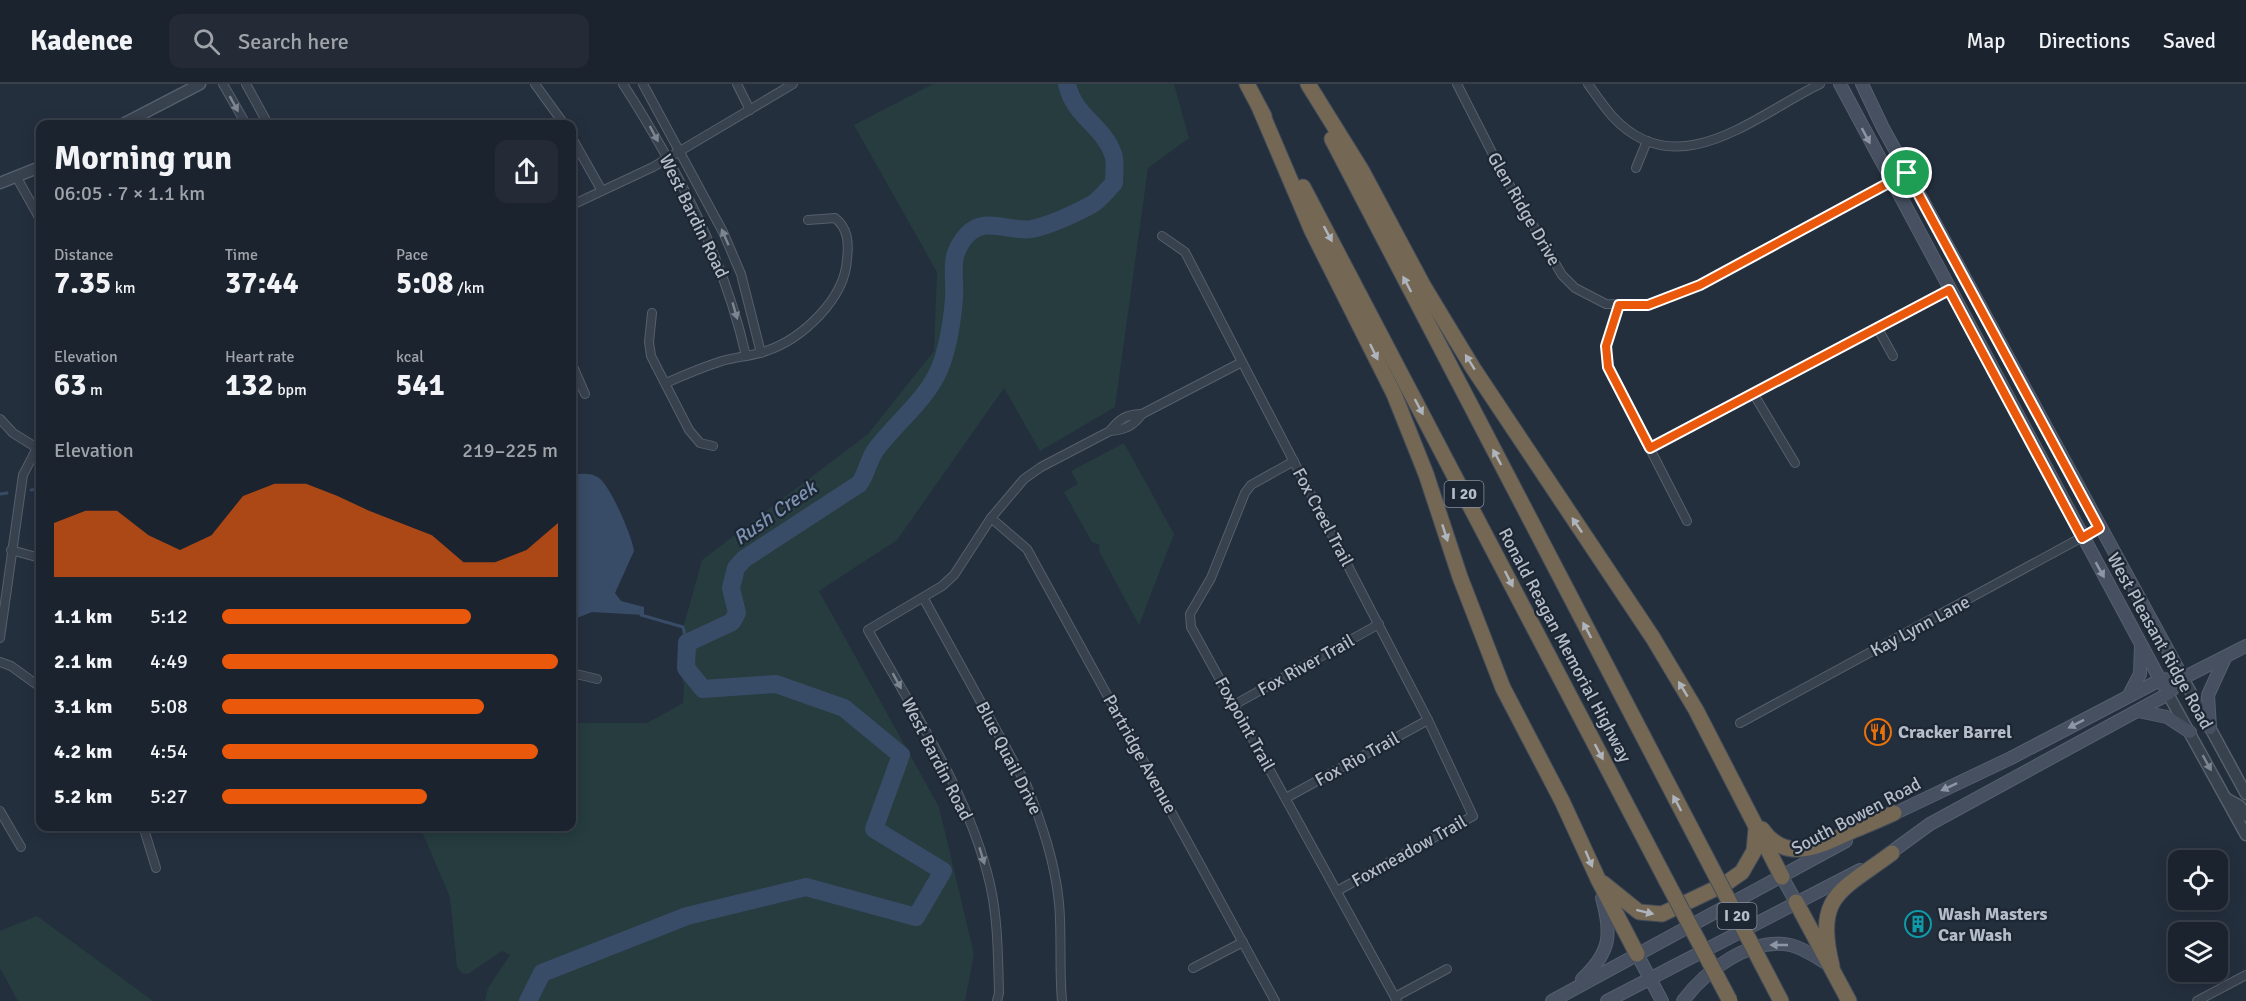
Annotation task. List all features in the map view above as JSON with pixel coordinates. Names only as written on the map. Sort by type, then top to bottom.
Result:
[{"type":"highway","name":"Ronald Reagan Memorial Highway","points":[[1247,84],[1332,240],[1730,1001]]},
{"type":"highway","name":"Ronald Reagan Memorial Highway","points":[[1306,84],[1781,1001]]},
{"type":"highway","points":[[1306,84],[1362,171],[1424,287],[1473,368],[1684,689],[1782,877]]},
{"type":"highway","points":[[1260,109],[1312,231],[1394,394],[1426,474],[1460,577],[1503,687],[1637,954]]},
{"type":"highway","points":[[1746,805],[1769,839],[1784,848],[1798,851],[1815,848],[1893,813]]},
{"type":"highway","points":[[1598,879],[1639,912],[1662,914],[1725,884],[1742,872],[1754,851],[1756,827]]},
{"type":"highway","points":[[1832,966],[1825,929],[1832,902],[1846,886],[1892,853]]},
{"type":"highway","points":[[1796,902],[1849,1001]]},
{"type":"main road","name":"West Pleasant Ridge Road","points":[[1840,84],[1891,183],[2168,694]]},
{"type":"main road","name":"West Pleasant Ridge Road","points":[[1862,84],[1907,173],[2183,678]]},
{"type":"main road","points":[[2128,697],[2140,674],[2141,645]]},
{"type":"main road","name":"South Bowen Road","points":[[1607,1001],[1892,853],[1930,824],[2138,711],[2168,694],[2183,678],[2246,646]]},
{"type":"main road","points":[[2210,728],[2208,695],[2225,657]]},
{"type":"main road","name":"South Bowen Road","points":[[1552,1001],[1782,877],[1893,813],[2002,762],[2160,680],[2183,678]]},
{"type":"main road","points":[[2138,711],[2168,717],[2190,732]]},
{"type":"main road","points":[[2002,762],[2014,778]]},
{"type":"main road","points":[[1782,877],[1796,902]]},
{"type":"main road","points":[[1571,990],[1590,972],[1604,953],[1609,923],[1598,879]]},
{"type":"main road","points":[[1683,1001],[1700,980],[1725,962],[1743,952],[1770,944],[1790,945],[1832,966]]},
{"type":"main road","points":[[1637,954],[1662,1001]]},
{"type":"street","points":[[131,120],[200,84]]},
{"type":"street","points":[[223,84],[244,120]]},
{"type":"street","points":[[246,84],[266,120]]},
{"type":"street","points":[[535,84],[561,120]]},
{"type":"street","name":"West Bardin Road","points":[[623,84],[709,239],[727,283],[746,356]]},
{"type":"street","name":"West Bardin Road","points":[[643,84],[681,150],[741,274],[761,352]]},
{"type":"street","points":[[738,84],[750,110]]},
{"type":"street","points":[[576,203],[681,150],[793,84]]},
{"type":"street","name":"Glen Ridge Drive","points":[[1457,84],[1498,165],[1562,275],[1592,298],[1606,304],[1648,305],[1700,285],[1907,173]]},
{"type":"street","points":[[1588,84],[1614,118],[1647,141],[1671,148],[1690,148],[1712,141],[1820,84]]},
{"type":"street","points":[[1636,168],[1647,141]]},
{"type":"street","points":[[576,145],[602,191]]},
{"type":"street","points":[[0,183],[36,169]]},
{"type":"street","points":[[17,178],[36,212]]},
{"type":"street","points":[[666,383],[713,364],[761,352],[789,340],[807,327],[837,291],[847,265],[849,244],[841,223],[828,217],[808,220]]},
{"type":"street","name":"Fox Creel Trail","points":[[1162,236],[1185,252],[1379,624],[1470,807]]},
{"type":"street","points":[[1650,448],[1949,290]]},
{"type":"street","points":[[1619,305],[1606,346],[1608,367],[1687,521]]},
{"type":"street","points":[[652,313],[649,342],[651,356],[689,430],[700,443],[713,446]]},
{"type":"street","points":[[1877,327],[1893,356]]},
{"type":"street","points":[[924,599],[954,575],[991,518],[1029,475],[1110,431],[1122,430],[1135,423],[1142,414],[1242,362]]},
{"type":"street","points":[[576,373],[585,394]]},
{"type":"street","points":[[1753,393],[1794,463]]},
{"type":"street","points":[[0,419],[13,433],[36,444]]},
{"type":"street","points":[[0,638],[23,476],[36,451]]},
{"type":"street","name":"Foxpoint Trail","points":[[1294,461],[1251,485],[1211,578],[1190,614],[1191,627],[1396,999]]},
{"type":"street","name":"Partridge Avenue","points":[[991,518],[1026,549],[1275,1001]]},
{"type":"street","name":"Kay Lynn Lane","points":[[1740,723],[2099,528]]},
{"type":"street","points":[[11,550],[36,557]]},
{"type":"street","name":"West Bardin Road","points":[[924,599],[868,630],[968,814],[991,885],[997,948],[999,993],[997,1001]]},
{"type":"street","name":"Blue Quail Drive","points":[[924,599],[1027,786],[1040,819],[1053,866],[1059,903],[1062,1001]]},
{"type":"street","name":"Fox River Trail","points":[[1234,705],[1379,624]]},
{"type":"street","points":[[0,662],[11,666],[36,684]]},
{"type":"street","points":[[576,674],[597,679]]},
{"type":"street","name":"West Pleasant Ridge Road","points":[[2183,678],[2246,794]]},
{"type":"street","name":"West Pleasant Ridge Road","points":[[2168,694],[2246,835]]},
{"type":"street","name":"Fox Rio Trail","points":[[1286,798],[1428,720]]},
{"type":"street","points":[[2227,799],[2240,806],[2246,816]]},
{"type":"street","name":"Foxmeadow Trail","points":[[1336,891],[1473,816],[1470,807]]},
{"type":"street","points":[[0,811],[21,847]]},
{"type":"street","points":[[145,831],[156,868]]},
{"type":"street","points":[[1193,968],[1243,942]]},
{"type":"street","points":[[1396,999],[1447,969]]},
{"type":"street","points":[[2197,1001],[2246,975]]},
{"type":"green space","points":[[933,84],[1174,84],[1189,138],[1148,168],[1115,407],[1040,451],[1004,388],[897,540],[819,591],[939,807],[974,954],[965,1001],[485,1001],[488,988],[510,955],[502,951],[468,974],[462,973],[457,967],[450,897],[422,831],[576,831],[576,723],[647,723],[683,703],[684,686],[677,663],[680,639],[702,560],[868,434],[934,351],[937,272],[854,125]]},
{"type":"green space","points":[[1124,443],[1174,534],[1139,625],[1099,551],[1100,545],[1092,542],[1064,492],[1078,484],[1071,471]]},
{"type":"green space","points":[[37,916],[153,1001],[18,1001],[0,968],[0,931]]},
{"type":"water","points":[[576,474],[589,474],[599,478],[615,501],[634,551],[615,593],[621,601],[644,607],[644,615],[592,612],[576,618]]},
{"type":"waterway","name":"Rush Creek","points":[[528,1001],[542,973],[687,916],[806,887],[916,917],[943,871],[874,829],[901,755],[844,708],[776,684],[703,689],[686,668],[687,643],[732,622],[737,613],[731,588],[736,568],[744,559],[859,484],[877,448],[927,391],[939,370],[947,344],[954,299],[955,258],[967,235],[982,226],[1024,230],[1046,225],[1091,205],[1114,183],[1113,154],[1103,135],[1076,105],[1067,84]]},
{"type":"waterway","points":[[31,490],[36,489]]},
{"type":"waterway","points":[[0,494],[7,493]]},
{"type":"waterway","points":[[641,615],[683,627],[687,643]]},
{"type":"place","name":"Cracker Barrel","points":[[1878,732]]},
{"type":"place","name":"Wash Masters Car Wash","points":[[1918,924]]},
{"type":"route","points":[[1907,173],[2099,528],[2082,538],[1949,290],[1650,448],[1608,367],[1606,346],[1608,334],[1619,305],[1648,305],[1700,285],[1907,173]]}]
